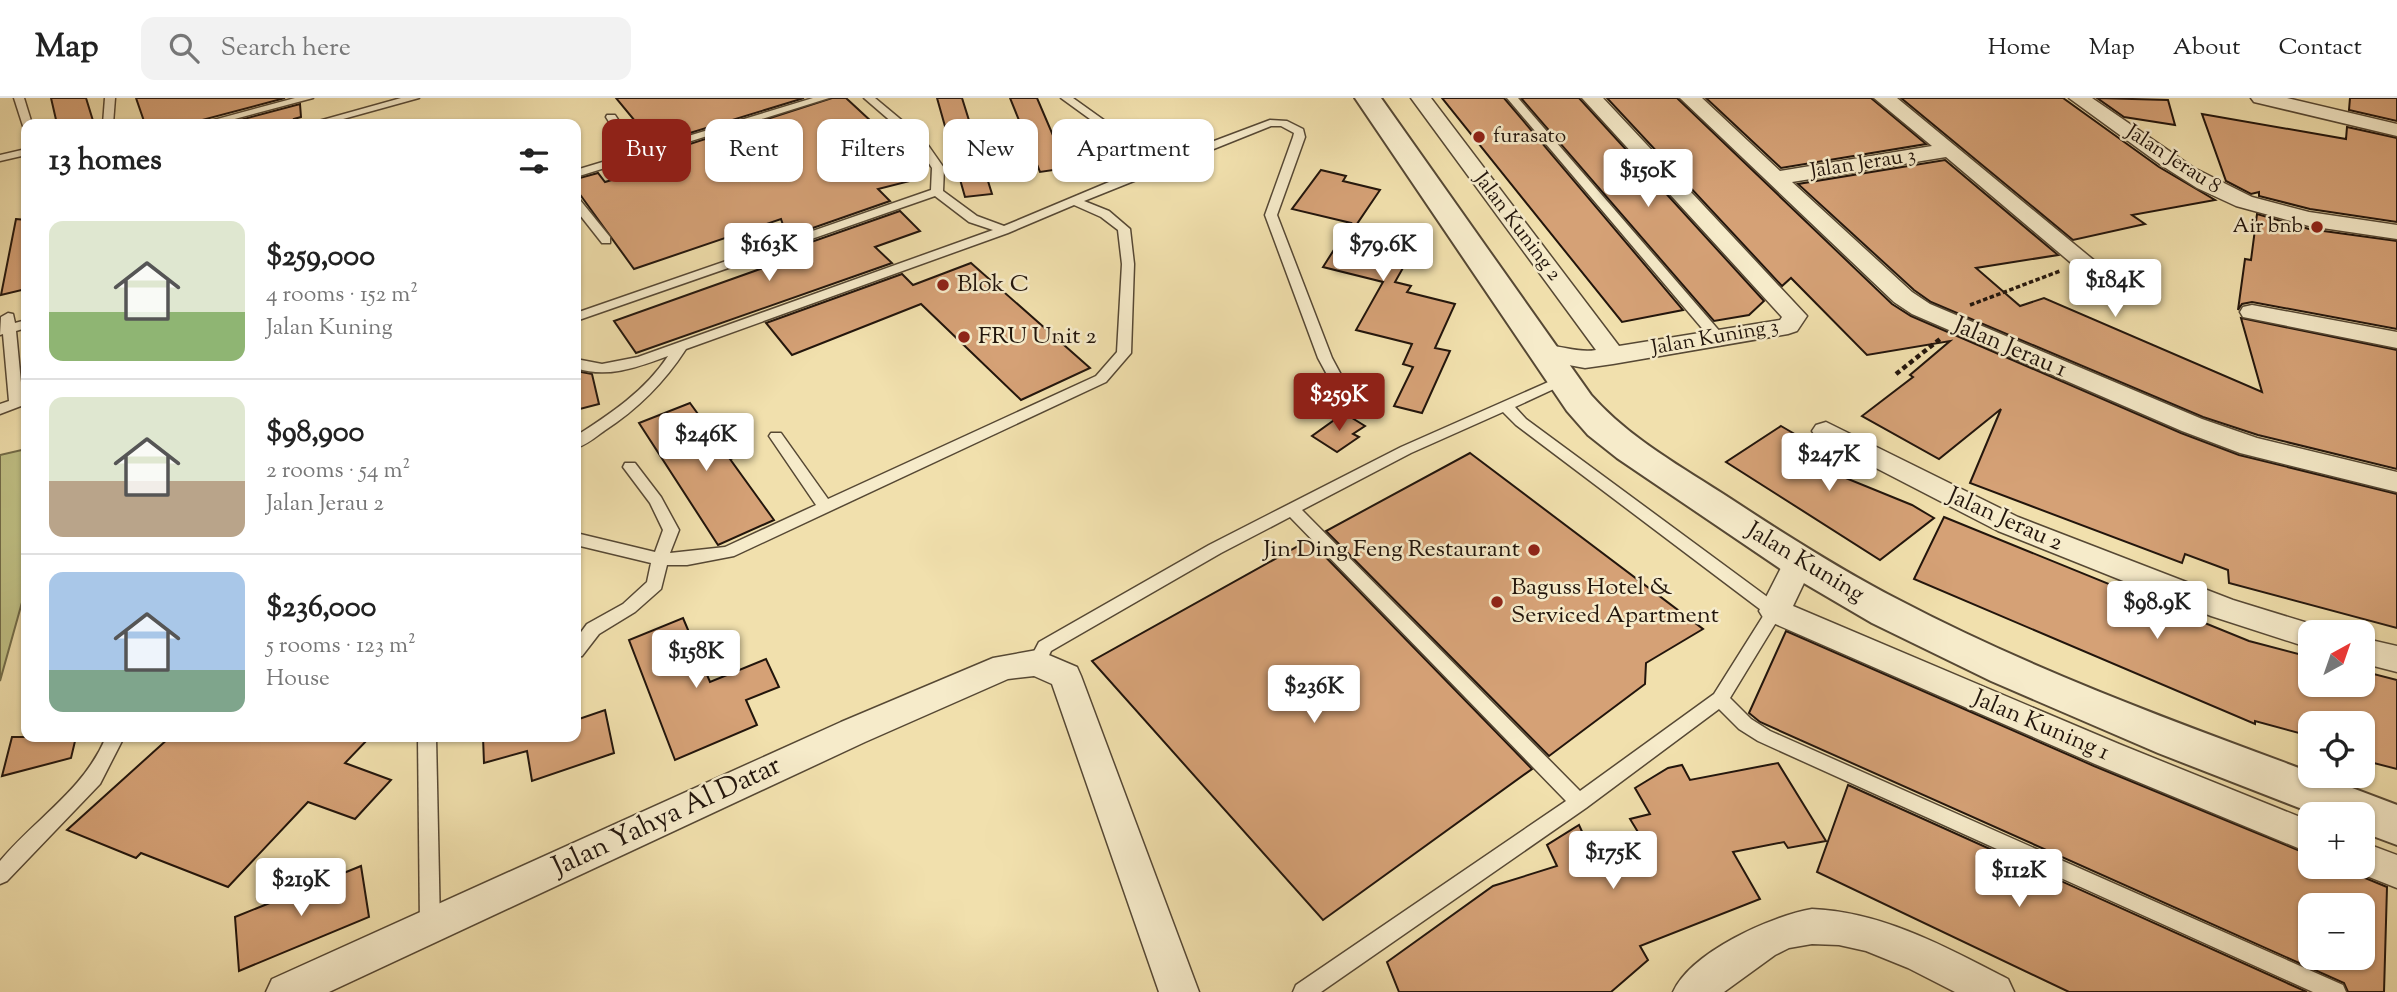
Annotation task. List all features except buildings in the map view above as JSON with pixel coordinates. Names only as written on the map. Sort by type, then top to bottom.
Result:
[{"type":"street","name":"Jalan Kuning","points":[[1368,98],[1563,366],[1600,427],[1799,562],[1886,612],[2006,670],[2174,740],[2397,825]]},
{"type":"street","name":"Jalan Kuning 2","points":[[1421,98],[1613,355]]},
{"type":"street","name":"Jalan Kuning 3","points":[[1563,366],[1788,326],[1795,316],[1592,98]]},
{"type":"street","name":"Jalan Jerau 1","points":[[1690,98],[1903,297],[1953,324],[2192,425],[2250,446],[2397,482]]},
{"type":"street","name":"Jalan Jerau 3","points":[[1884,98],[1951,150],[2084,262]]},
{"type":"street","name":"Jalan Jerau 8","points":[[2080,98],[2190,174],[2225,194],[2267,210],[2397,232]]},
{"type":"street","points":[[2261,98],[2308,103],[2397,130]]},
{"type":"street","name":"Jalan Jerau 3","points":[[1775,178],[1951,150]]},
{"type":"street","points":[[2252,312],[2397,340]]},
{"type":"street","name":"Jalan Jerau 2","points":[[1826,431],[2008,524],[2222,608],[2298,632]]},
{"type":"street","points":[[1775,611],[1799,562]]},
{"type":"street","name":"Jalan Kuning 1","points":[[1775,611],[2106,754],[2298,832]]},
{"type":"street","points":[[2375,653],[2397,659]]},
{"type":"street","points":[[1045,666],[1065,676],[1179,992]]},
{"type":"street","name":"Jalan Yahya Al Datar","points":[[286,992],[853,732],[1004,667],[1045,666]]},
{"type":"street","points":[[2375,863],[2397,872]]},
{"type":"street","points":[[1693,992],[1751,950],[1779,935],[1789,931],[1827,927],[1867,934],[1907,948],[1994,992]]},
{"type":"lane","points":[[19,98],[25,119]]},
{"type":"lane","points":[[108,119],[110,98]]},
{"type":"lane","points":[[243,98],[249,113]]},
{"type":"lane","points":[[224,119],[304,98]]},
{"type":"lane","points":[[332,119],[414,98]]},
{"type":"lane","points":[[691,139],[824,98]]},
{"type":"lane","points":[[869,98],[919,141],[938,168],[937,192]]},
{"type":"lane","points":[[1066,98],[1095,119]]},
{"type":"lane","points":[[1512,98],[1717,337]]},
{"type":"lane","points":[[1214,145],[1270,124],[1283,123],[1299,131],[1271,215],[1325,358],[1354,412]]},
{"type":"lane","points":[[0,158],[21,153]]},
{"type":"lane","points":[[581,172],[602,166]]},
{"type":"lane","points":[[581,366],[588,369],[629,365],[1004,230],[1119,182]]},
{"type":"lane","points":[[937,192],[973,219],[1004,230]]},
{"type":"lane","points":[[581,315],[937,192]]},
{"type":"lane","points":[[581,540],[660,559],[687,559],[728,552],[1101,379],[1124,353],[1128,264],[1124,229],[1105,214],[1074,201]]},
{"type":"lane","points":[[581,209],[606,240]]},
{"type":"lane","points":[[0,409],[16,403],[4,324],[21,316]]},
{"type":"lane","points":[[581,440],[621,415],[657,383],[681,346]]},
{"type":"lane","points":[[1045,666],[1045,647],[1215,549],[1406,450],[1506,406],[1563,366]]},
{"type":"lane","points":[[1303,992],[1579,802],[1720,699],[1775,611],[1521,422],[1506,406]]},
{"type":"lane","points":[[776,436],[827,508]]},
{"type":"lane","points":[[581,645],[593,629],[629,608],[655,584],[660,559],[671,530],[656,501],[631,467]]},
{"type":"lane","points":[[1292,509],[1579,802]]},
{"type":"lane","points":[[1720,699],[1745,724],[1764,736],[2336,992]]},
{"type":"lane","points":[[0,875],[92,785],[113,742]]},
{"type":"lane","points":[[427,742],[430,926]]},
{"type":"path","points":[[1896,374],[1953,324],[1955,310],[2084,262]]},
{"type":"green space","points":[[21,450],[21,606],[0,681],[0,455]]},
{"type":"place","name":"furasato","points":[[1479,137]]},
{"type":"place","name":"Air bnb","points":[[2317,227]]},
{"type":"place","name":"Blok C","points":[[943,285]]},
{"type":"place","name":"FRU Unit 2","points":[[964,337]]},
{"type":"place","name":"Jin Ding Feng Restaurant","points":[[1534,550]]},
{"type":"place","name":"Baguss Hotel & Serviced Apartment","points":[[1497,602]]}]
